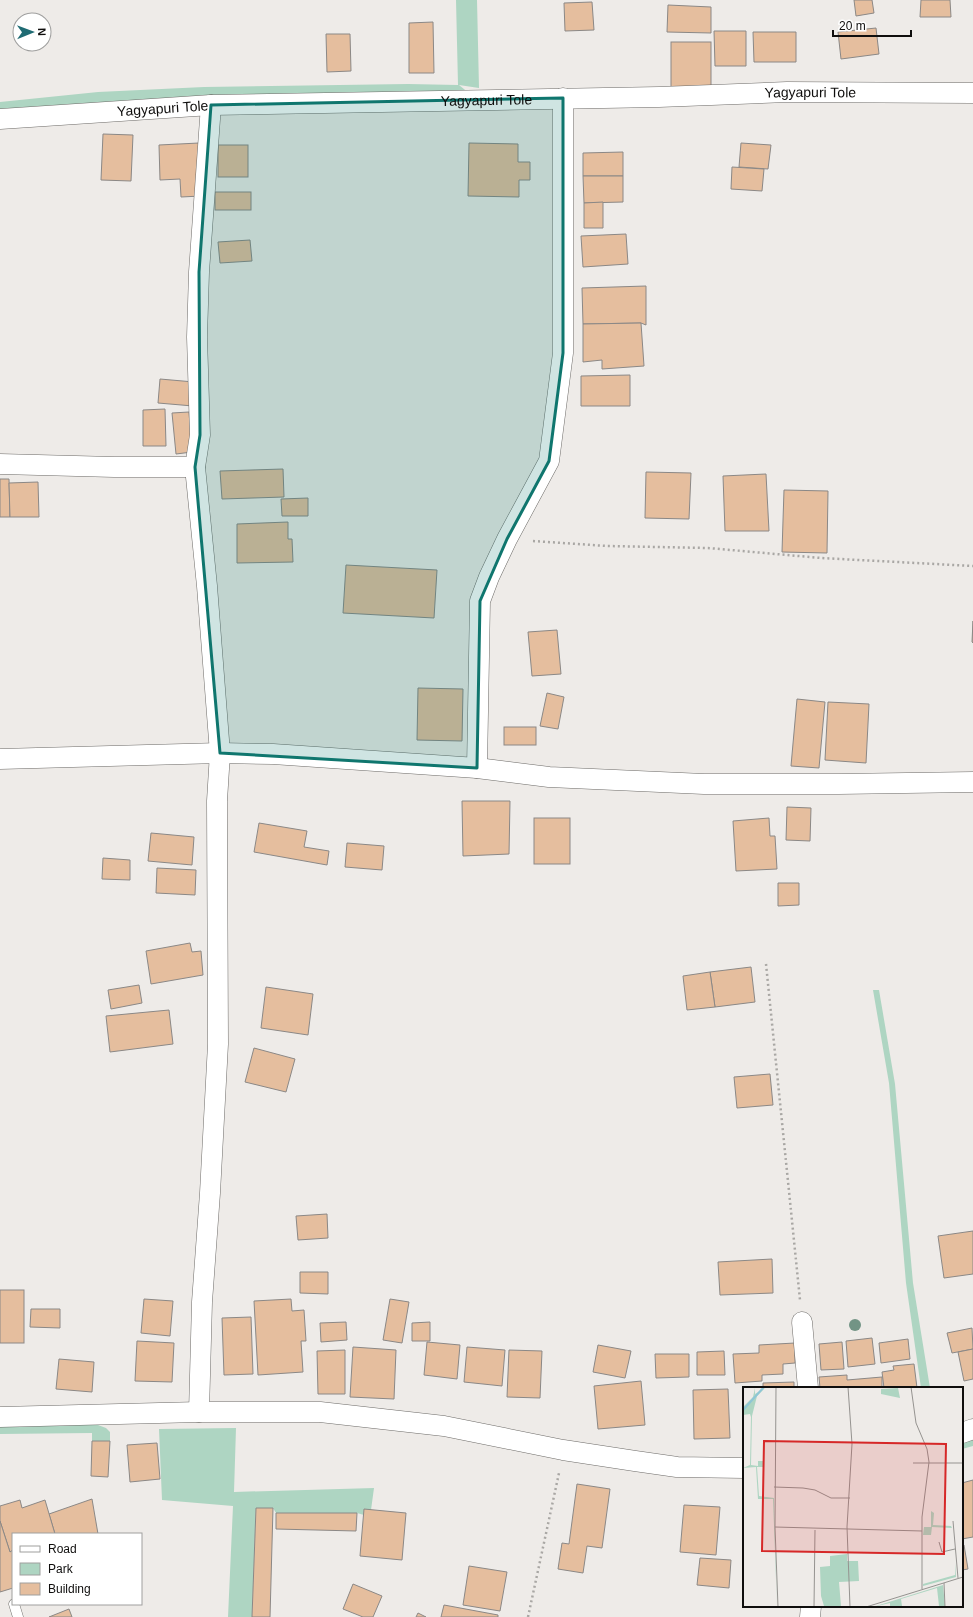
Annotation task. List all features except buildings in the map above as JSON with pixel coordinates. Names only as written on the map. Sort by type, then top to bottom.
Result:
[{"type":"street","name":"Yagyapuri Tole","points":[[0,119],[211,105],[727,95],[787,92],[973,93]]},
{"type":"street","points":[[477,768],[480,601],[489,577],[507,540],[549,461],[561,369],[563,353],[563,98]]},
{"type":"street","points":[[198,1412],[202,1302],[210,1193],[218,1044],[217,801],[220,753],[208,586],[195,467],[200,435],[197,337],[198,272],[211,105]]},
{"type":"street","points":[[0,464],[114,467],[195,467]]},
{"type":"street","points":[[0,759],[220,753],[273,754],[477,768],[549,777],[704,784],[973,782]]},
{"type":"street","points":[[802,1322],[808,1387]]},
{"type":"street","points":[[0,1417],[198,1412],[328,1413],[444,1426],[563,1450],[677,1467],[743,1468]]},
{"type":"street","points":[[963,1432],[973,1428]]},
{"type":"street","points":[[810,1617],[811,1607]]},
{"type":"lane","points":[[14,1605],[18,1617]]},
{"type":"path","points":[[507,540],[607,546],[708,548],[821,558],[973,566]]},
{"type":"path","points":[[766,964],[802,1322]]},
{"type":"path","points":[[528,1617],[563,1450]]},
{"type":"highlighted area","points":[[563,98],[563,353],[549,461],[507,539],[480,601],[477,768],[220,753],[195,467],[200,435],[199,272],[211,105]]},
{"type":"green space","points":[[456,0],[477,0],[479,88],[459,85],[470,94],[0,112],[0,102],[98,92],[204,87],[408,84],[458,85]]},
{"type":"green space","points":[[873,990],[879,990],[895,1084],[913,1283],[930,1387],[921,1387],[906,1283],[889,1083]]},
{"type":"green space","points":[[0,1425],[98,1425],[106,1428],[110,1432],[110,1441],[92,1441],[92,1433],[0,1434]]},
{"type":"green space","points":[[236,1428],[234,1492],[374,1488],[371,1510],[364,1515],[357,1513],[276,1513],[273,1508],[256,1508],[252,1617],[228,1617],[233,1506],[162,1500],[159,1429]]},
{"type":"green space","points":[[973,1436],[973,1446],[963,1449],[963,1441]]}]
